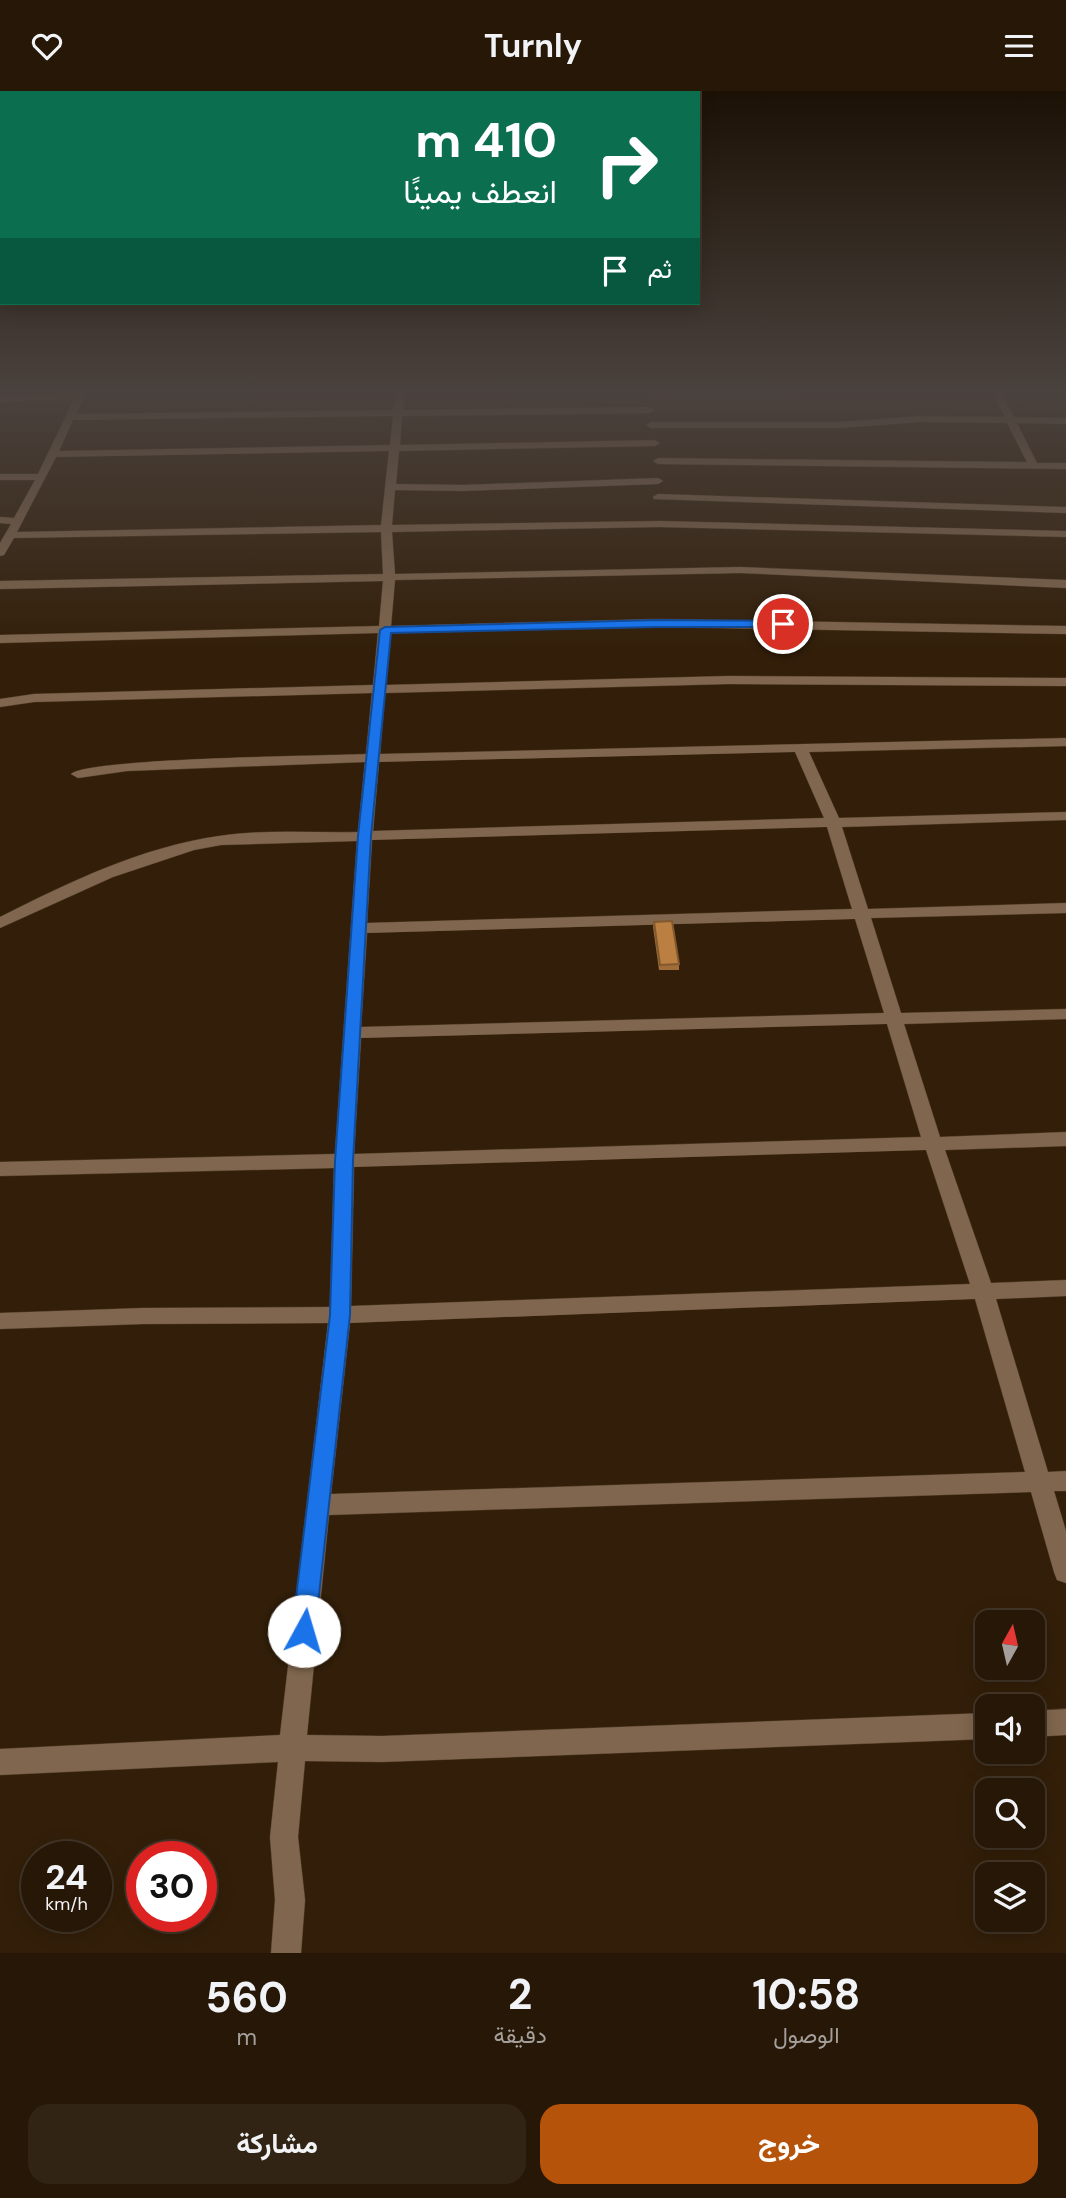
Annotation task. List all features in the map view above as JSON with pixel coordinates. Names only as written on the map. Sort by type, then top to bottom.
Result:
[{"type":"street","points":[[0,553],[42,478]]},
{"type":"street","points":[[286,1953],[290,1900],[284,1837],[340,1315],[344,1161],[365,836],[389,577],[386,530],[392,478]]},
{"type":"street","points":[[658,478],[659,524]]},
{"type":"street","points":[[391,487],[463,488],[658,481]]},
{"type":"street","points":[[658,497],[1066,510]]},
{"type":"street","points":[[0,520],[18,521]]},
{"type":"street","points":[[10,535],[659,524],[1066,534]]},
{"type":"street","points":[[0,585],[740,570],[1066,584]]},
{"type":"street","points":[[0,639],[657,623],[1066,629]]},
{"type":"street","points":[[0,703],[34,698],[729,680],[1066,681]]},
{"type":"street","points":[[78,774],[127,767],[372,758],[1066,742]]},
{"type":"street","points":[[800,748],[833,822],[933,1144],[984,1291],[1066,1572]]},
{"type":"street","points":[[0,923],[100,876],[193,845],[246,838],[1066,816]]},
{"type":"street","points":[[359,929],[1066,908]]},
{"type":"street","points":[[352,1033],[1066,1014]]},
{"type":"street","points":[[0,1168],[344,1161],[1066,1139]]},
{"type":"street","points":[[0,1321],[340,1315],[1066,1288]]},
{"type":"street","points":[[318,1505],[1066,1481]]},
{"type":"street","points":[[1045,1724],[1066,1723]]},
{"type":"street","points":[[0,1762],[293,1748],[410,1748],[975,1727]]},
{"type":"building","points":[[672,921],[679,964],[660,965],[654,922]]},
{"type":"route","points":[[304,1631],[340,1315],[344,1161],[365,836],[385,630],[657,623],[783,624]]}]
